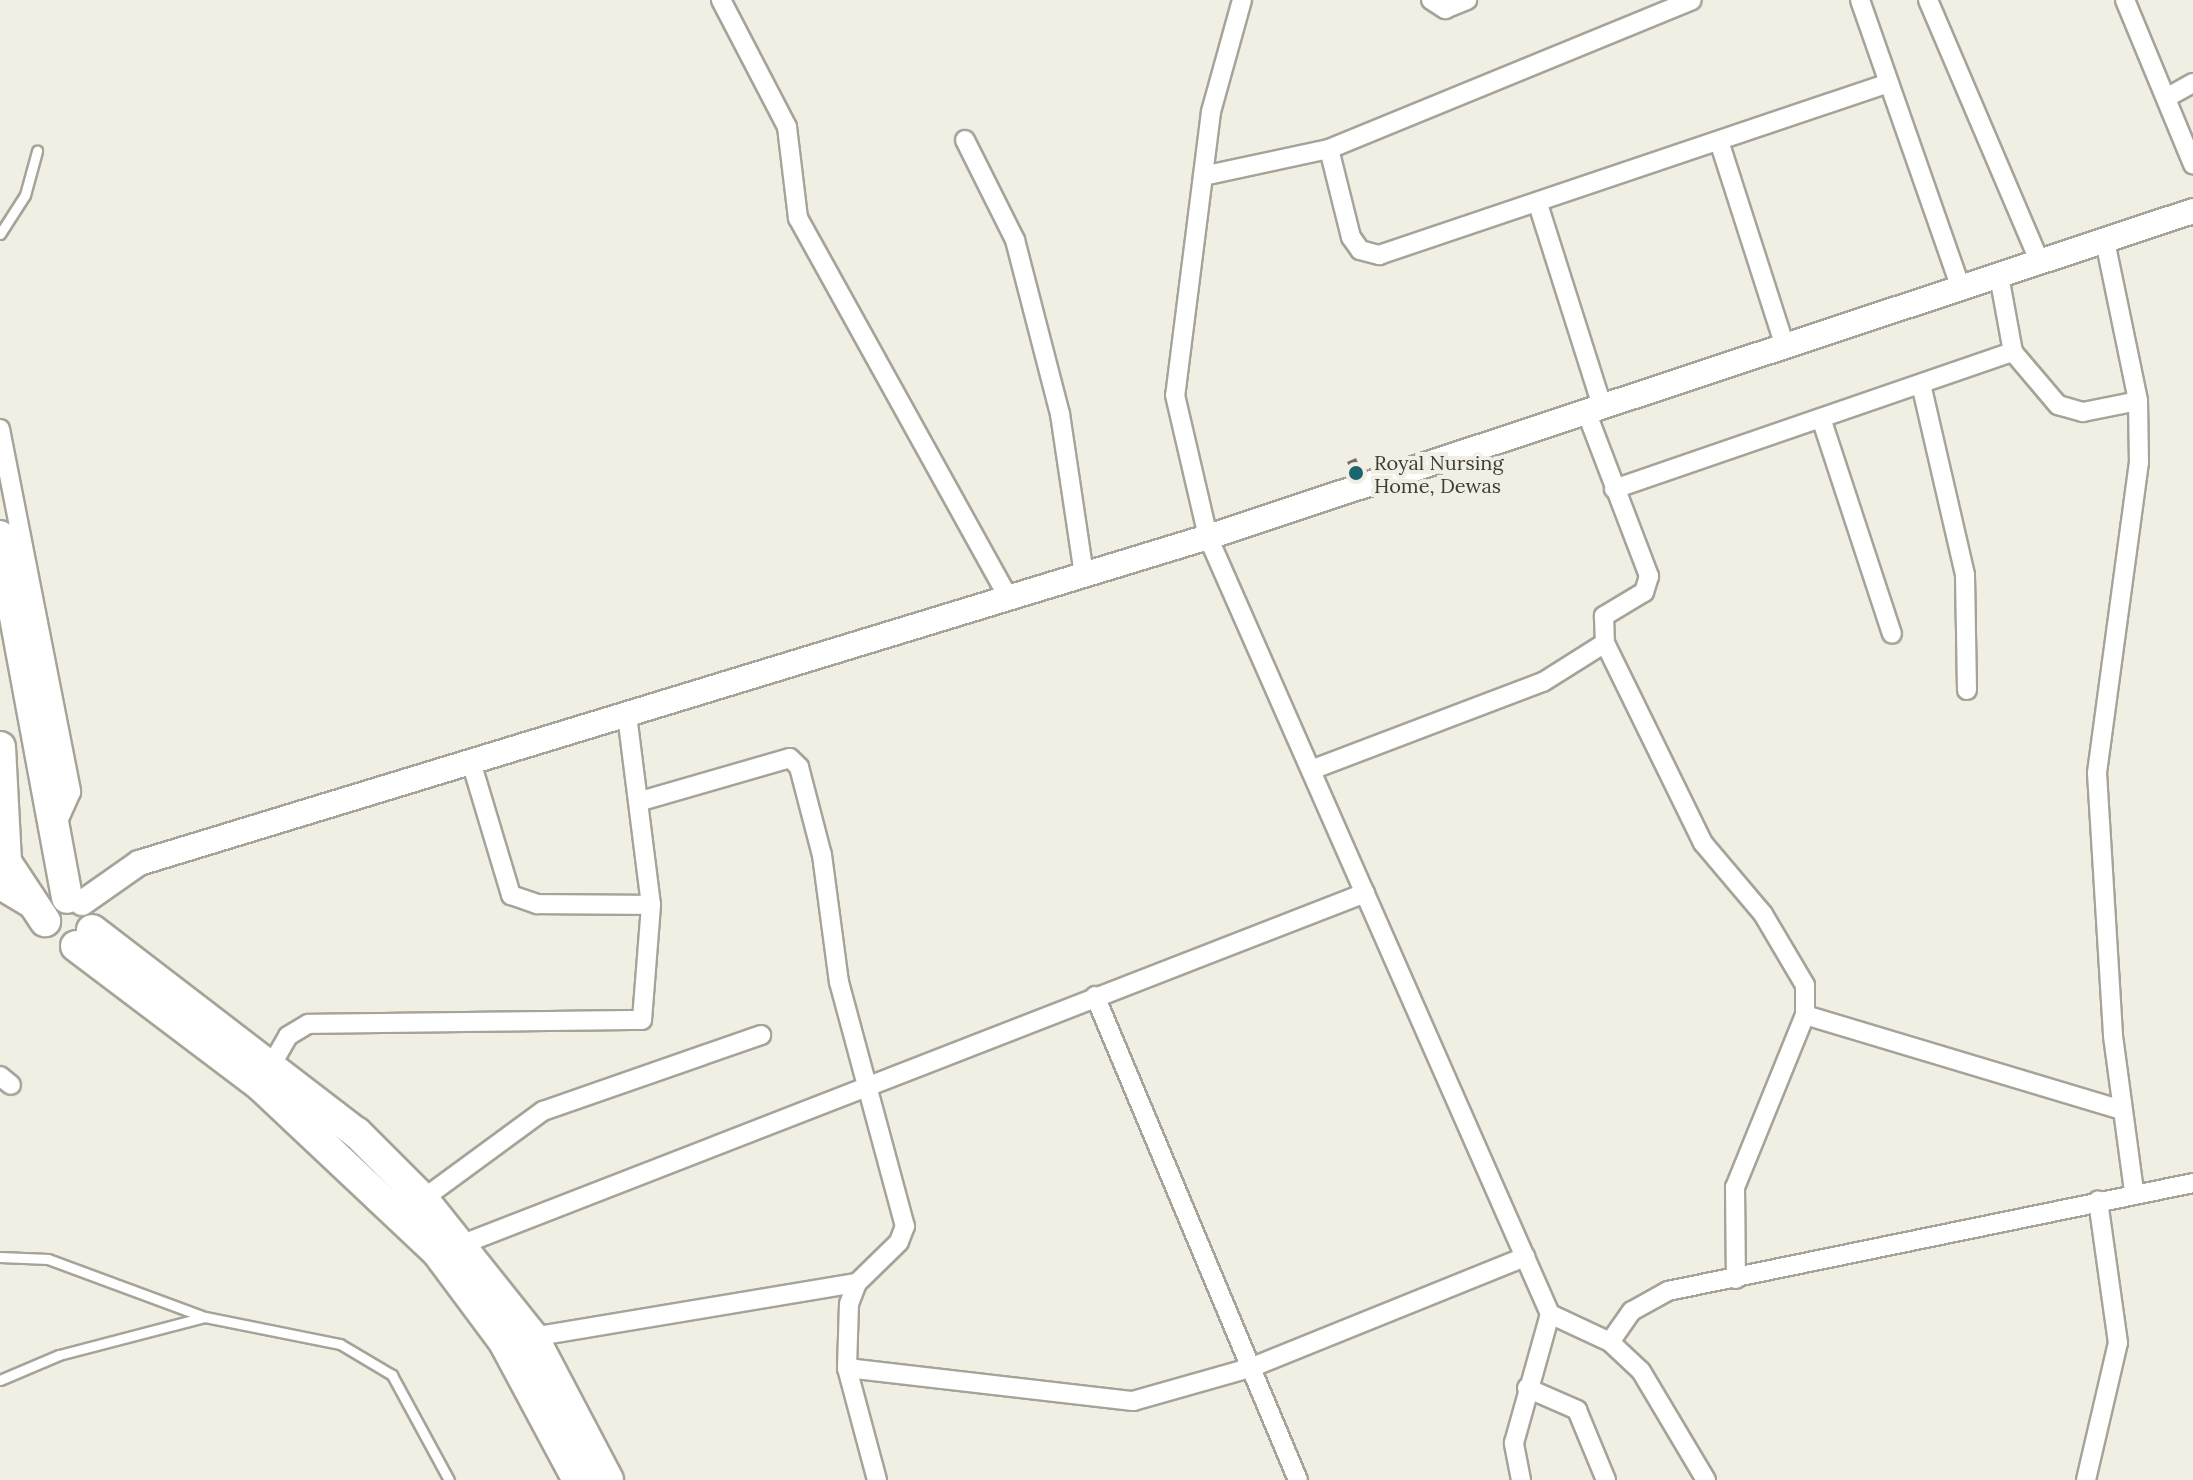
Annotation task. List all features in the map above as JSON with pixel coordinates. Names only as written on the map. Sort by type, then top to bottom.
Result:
[{"type":"main road","points":[[0,536],[54,830],[79,919],[438,1253],[504,1342],[578,1480]]},
{"type":"main road","points":[[0,747],[6,862],[53,941],[79,919]]},
{"type":"main road","points":[[39,914],[79,919],[272,1064],[423,1199],[463,1244],[533,1337],[608,1480]]},
{"type":"street","points":[[721,0],[787,127],[798,218],[1009,598]]},
{"type":"street","points":[[1242,0],[1220,60],[1175,395],[1208,537],[1550,1314],[1514,1443],[1521,1480]]},
{"type":"street","points":[[1431,0],[1445,9],[1467,0]]},
{"type":"street","points":[[1203,176],[1329,149],[1692,0]]},
{"type":"street","points":[[1860,0],[1961,288]]},
{"type":"street","points":[[1928,0],[2040,262]]},
{"type":"street","points":[[2125,0],[2193,164]]},
{"type":"street","points":[[1329,149],[1351,237],[1360,250],[1379,255],[1538,204],[1889,83]]},
{"type":"street","points":[[2166,98],[2193,83]]},
{"type":"street","points":[[965,140],[1015,240],[1060,414],[1084,574]]},
{"type":"street","points":[[1719,141],[1785,346]]},
{"type":"street","points":[[1538,204],[1614,489],[1649,576],[1644,592],[1604,616],[1605,643],[1703,843],[1790,954],[1805,985],[1805,1015],[1735,1187],[1736,1279]]},
{"type":"street","points":[[79,919],[139,863],[472,765],[1208,537],[2193,211]]},
{"type":"street","points":[[2105,241],[2138,401],[2139,462],[2097,773],[2121,1110],[2134,1191]]},
{"type":"street","points":[[1999,276],[2013,352],[2058,405],[2083,412],[2138,401]]},
{"type":"street","points":[[1614,489],[2013,352]]},
{"type":"street","points":[[1921,384],[1965,575],[1967,690]]},
{"type":"street","points":[[1821,418],[1892,634]]},
{"type":"street","points":[[0,429],[71,792],[54,830]]},
{"type":"street","points":[[1311,770],[1543,682],[1605,643]]},
{"type":"street","points":[[272,1064],[288,1036],[308,1024],[642,1020],[651,905],[641,801],[627,715]]},
{"type":"street","points":[[533,1337],[857,1283],[899,1242],[905,1226],[866,1085],[799,767],[790,758],[641,801]]},
{"type":"street","points":[[472,765],[511,895],[537,904],[651,905]]},
{"type":"street","points":[[0,887],[39,914]]},
{"type":"street","points":[[463,1244],[1365,893]]},
{"type":"street","points":[[1095,996],[1298,1480]]},
{"type":"street","points":[[1805,1015],[2121,1110]]},
{"type":"street","points":[[423,1199],[543,1111],[761,1035]]},
{"type":"street","points":[[1610,1342],[1632,1311],[1668,1291],[1736,1279],[2134,1191],[2193,1183]]},
{"type":"street","points":[[2086,1480],[2118,1343],[2098,1200]]},
{"type":"street","points":[[847,1368],[1133,1401],[1250,1368],[1525,1257]]},
{"type":"street","points":[[857,1283],[847,1368],[877,1480]]},
{"type":"street","points":[[1550,1314],[1610,1342],[1641,1371],[1706,1480]]},
{"type":"street","points":[[1527,1388],[1577,1410],[1606,1480]]},
{"type":"lane","points":[[0,234],[25,195],[37,151]]},
{"type":"lane","points":[[0,1257],[48,1259],[205,1317],[340,1344],[392,1375],[449,1480]]},
{"type":"lane","points":[[0,1380],[59,1355],[205,1317]]},
{"type":"building","points":[[1356,458],[1364,477],[1356,481],[1347,462]]},
{"type":"place","name":"Royal Nursing Home, Dewas","points":[[1356,473]]}]
